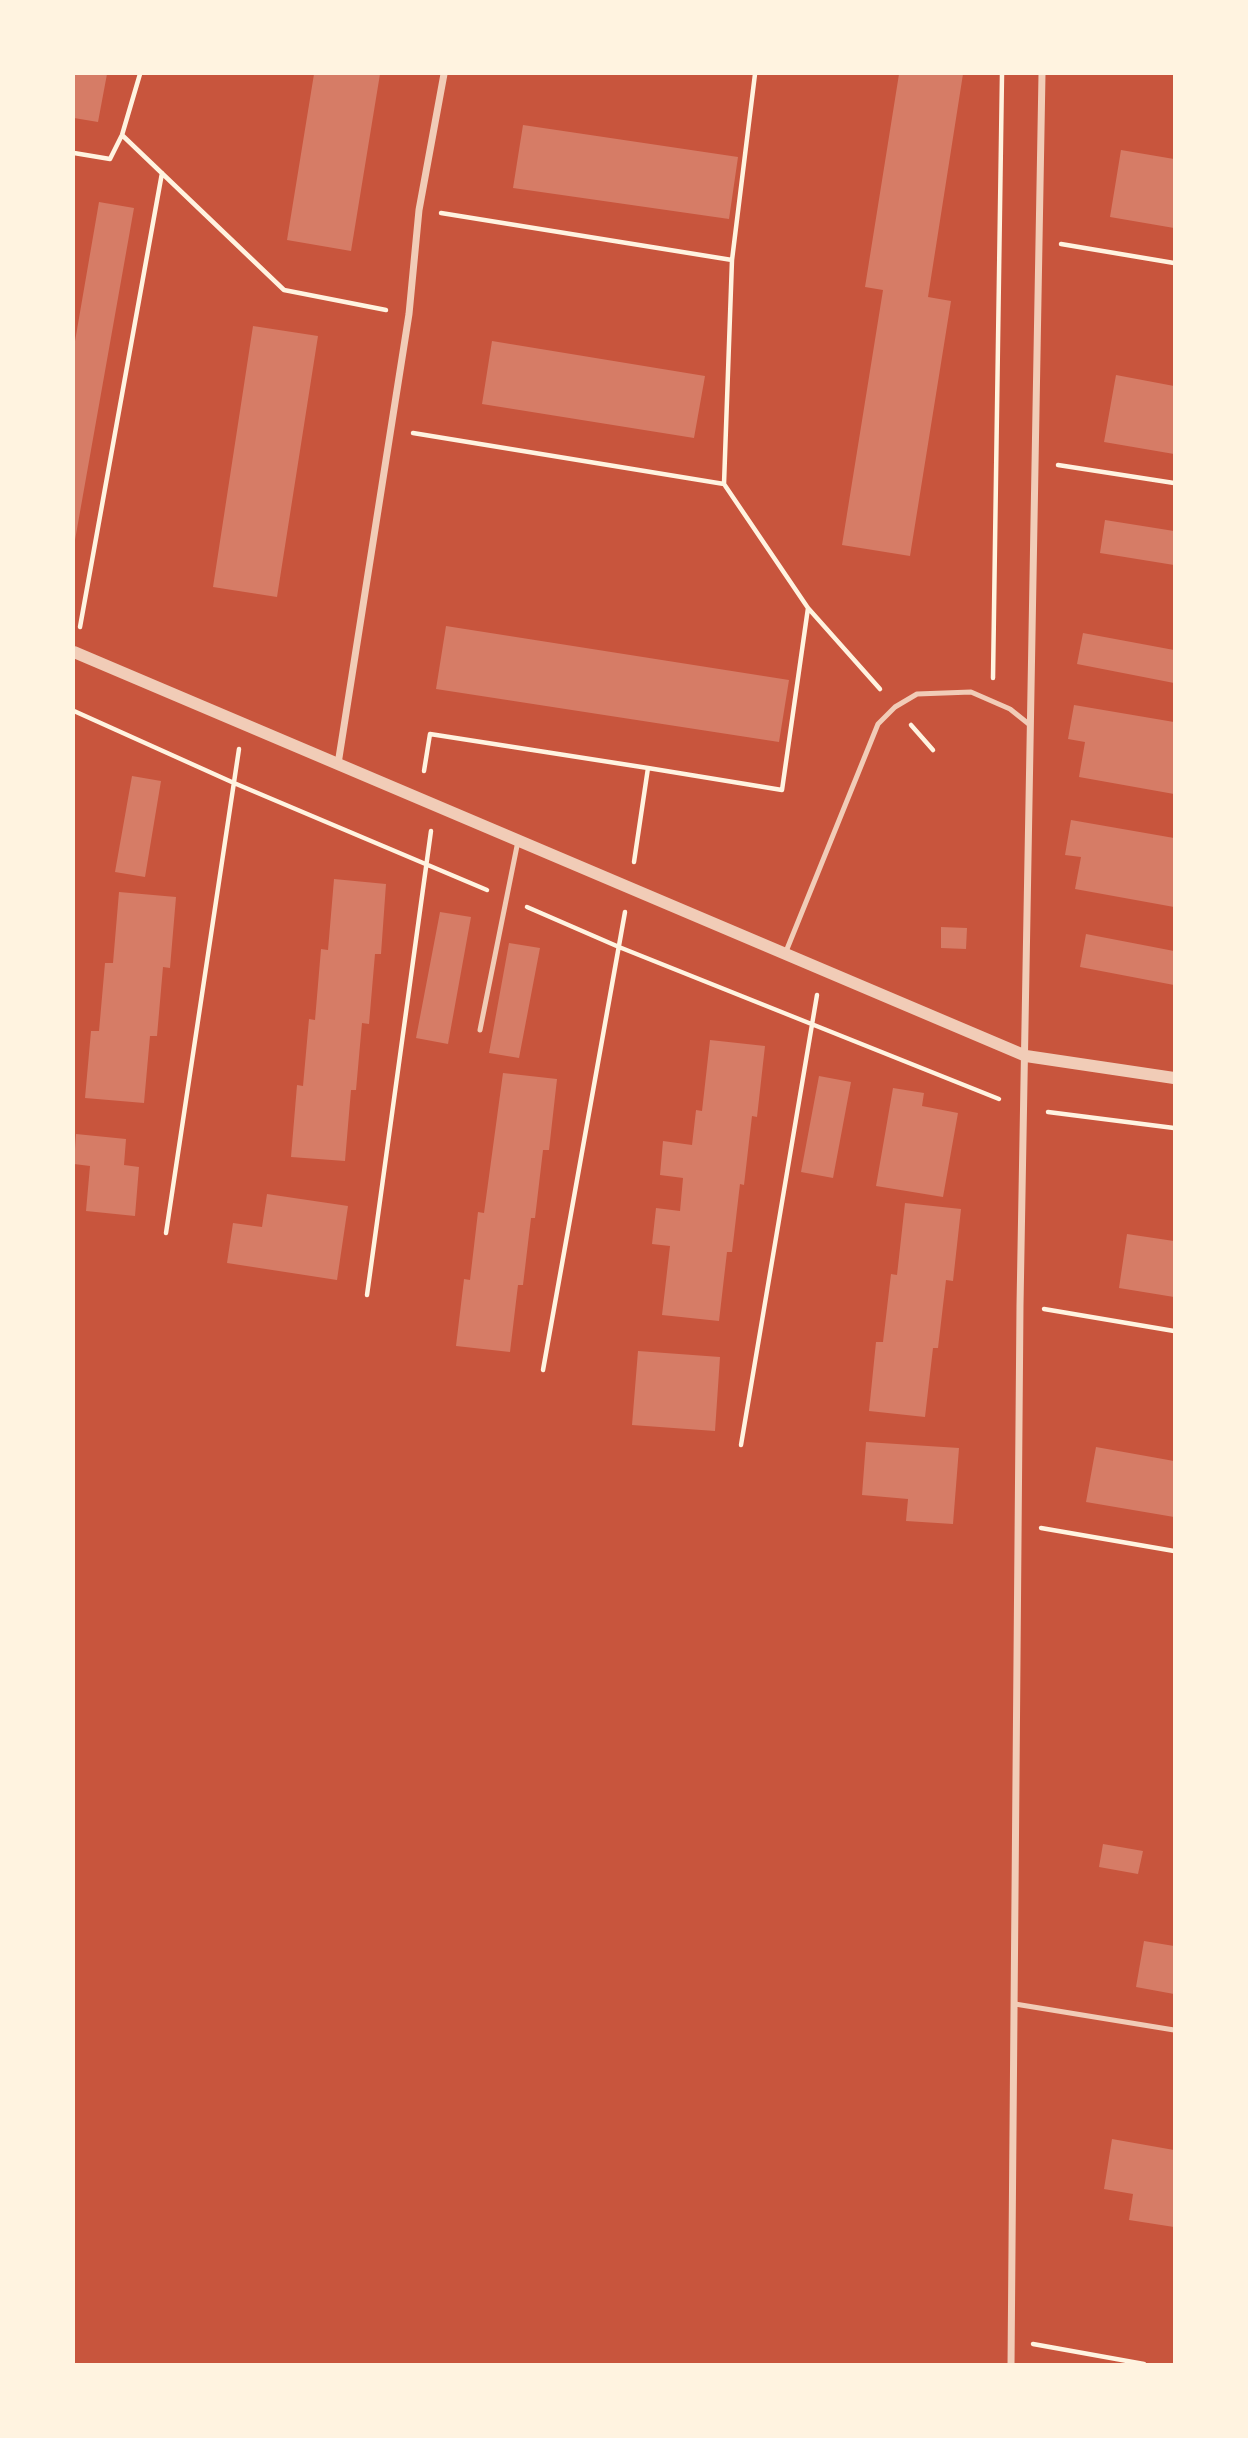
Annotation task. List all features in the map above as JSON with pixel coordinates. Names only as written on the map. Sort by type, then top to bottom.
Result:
[{"type":"street","points":[[338,764],[409,314],[419,210],[444,74]]},
{"type":"street","points":[[1011,2364],[1020,1305],[1042,74]]},
{"type":"street","points":[[75,653],[1026,1056],[1174,1078]]},
{"type":"lane","points":[[785,954],[878,724],[895,707],[917,694],[943,690],[971,692],[993,699],[1017,713],[1030,725]]},
{"type":"lane","points":[[480,1030],[518,841]]},
{"type":"lane","points":[[1015,2004],[1174,2030]]},
{"type":"path","points":[[74,153],[110,159],[122,135],[140,74]]},
{"type":"path","points":[[755,74],[732,260],[724,484],[808,608],[933,750]]},
{"type":"path","points":[[993,699],[1002,74]]},
{"type":"path","points":[[122,135],[284,290],[409,314]]},
{"type":"path","points":[[75,653],[162,173]]},
{"type":"path","points":[[419,210],[732,260]]},
{"type":"path","points":[[1039,240],[1174,263]]},
{"type":"path","points":[[390,429],[724,484]]},
{"type":"path","points":[[1036,462],[1174,483]]},
{"type":"path","points":[[419,799],[430,734],[782,790],[808,608]]},
{"type":"path","points":[[74,711],[233,783],[427,863],[619,947],[1025,1109],[1174,1128]]},
{"type":"path","points":[[166,1233],[243,724]]},
{"type":"path","points":[[543,1370],[630,888],[648,768]]},
{"type":"path","points":[[367,1295],[435,806]]},
{"type":"path","points":[[741,1445],[821,970]]},
{"type":"path","points":[[1020,1305],[1174,1331]]},
{"type":"path","points":[[1018,1524],[1174,1550]]},
{"type":"path","points":[[1011,2340],[1144,2364]]},
{"type":"building","points":[[74,74],[107,74],[98,122],[74,118]]},
{"type":"building","points":[[314,74],[380,74],[351,251],[287,240]]},
{"type":"building","points":[[899,74],[963,74],[928,297],[951,301],[910,556],[842,545],[883,290],[865,287]]},
{"type":"building","points":[[523,125],[738,157],[729,219],[513,188]]},
{"type":"building","points":[[1121,150],[1174,159],[1174,228],[1110,217]]},
{"type":"building","points":[[99,202],[134,208],[75,540],[74,347]]},
{"type":"building","points":[[253,326],[318,336],[277,597],[213,587]]},
{"type":"building","points":[[492,341],[705,376],[694,438],[482,404]]},
{"type":"building","points":[[1116,375],[1174,386],[1174,454],[1104,442]]},
{"type":"building","points":[[1105,520],[1174,531],[1174,565],[1100,553]]},
{"type":"building","points":[[446,626],[789,680],[779,742],[436,689]]},
{"type":"building","points":[[1083,633],[1174,650],[1174,683],[1077,664]]},
{"type":"building","points":[[1074,705],[1174,722],[1174,794],[1079,777],[1085,742],[1068,739]]},
{"type":"building","points":[[132,776],[161,781],[145,877],[115,872]]},
{"type":"building","points":[[1071,820],[1174,838],[1174,907],[1075,889],[1081,857],[1065,855]]},
{"type":"building","points":[[334,879],[386,884],[381,954],[375,954],[369,1024],[362,1023],[356,1090],[351,1090],[345,1161],[291,1157],[297,1085],[303,1086],[309,1019],[315,1020],[321,949],[328,950]]},
{"type":"building","points":[[119,892],[176,897],[170,968],[163,967],[157,1036],[150,1036],[144,1103],[85,1098],[91,1031],[99,1031],[105,963],[113,963]]},
{"type":"building","points":[[440,912],[471,917],[448,1044],[416,1038]]},
{"type":"building","points":[[941,927],[967,928],[966,949],[941,948]]},
{"type":"building","points":[[1086,934],[1174,951],[1174,985],[1080,967]]},
{"type":"building","points":[[509,943],[540,948],[519,1058],[489,1053]]},
{"type":"building","points":[[710,1040],[765,1046],[757,1117],[752,1116],[744,1185],[740,1184],[732,1252],[727,1252],[719,1321],[662,1315],[670,1246],[652,1244],[656,1208],[680,1211],[683,1178],[660,1175],[663,1141],[692,1145],[696,1110],[702,1111]]},
{"type":"building","points":[[503,1073],[557,1079],[549,1150],[543,1150],[535,1218],[531,1218],[523,1285],[518,1285],[510,1352],[456,1346],[464,1279],[470,1280],[478,1212],[484,1213]]},
{"type":"building","points":[[819,1076],[851,1082],[833,1178],[801,1172]]},
{"type":"building","points":[[893,1088],[924,1093],[922,1106],[958,1113],[943,1197],[876,1186]]},
{"type":"building","points":[[76,1134],[126,1139],[124,1165],[139,1167],[135,1216],[86,1211],[90,1166],[74,1164]]},
{"type":"building","points":[[267,1194],[348,1206],[337,1280],[227,1263],[233,1223],[262,1227]]},
{"type":"building","points":[[905,1203],[961,1209],[953,1281],[946,1280],[938,1348],[933,1348],[925,1417],[869,1411],[876,1342],[883,1342],[891,1274],[897,1275]]},
{"type":"building","points":[[1127,1234],[1174,1241],[1174,1297],[1119,1288]]},
{"type":"building","points":[[638,1351],[720,1357],[715,1431],[632,1425]]},
{"type":"building","points":[[866,1442],[959,1448],[953,1524],[906,1521],[908,1499],[862,1495]]},
{"type":"building","points":[[1096,1447],[1174,1461],[1174,1517],[1086,1502]]},
{"type":"building","points":[[1103,1844],[1143,1851],[1138,1874],[1099,1867]]},
{"type":"building","points":[[1144,1941],[1174,1946],[1174,1994],[1136,1987]]},
{"type":"building","points":[[1112,2139],[1174,2150],[1174,2227],[1129,2220],[1133,2194],[1104,2189]]}]
